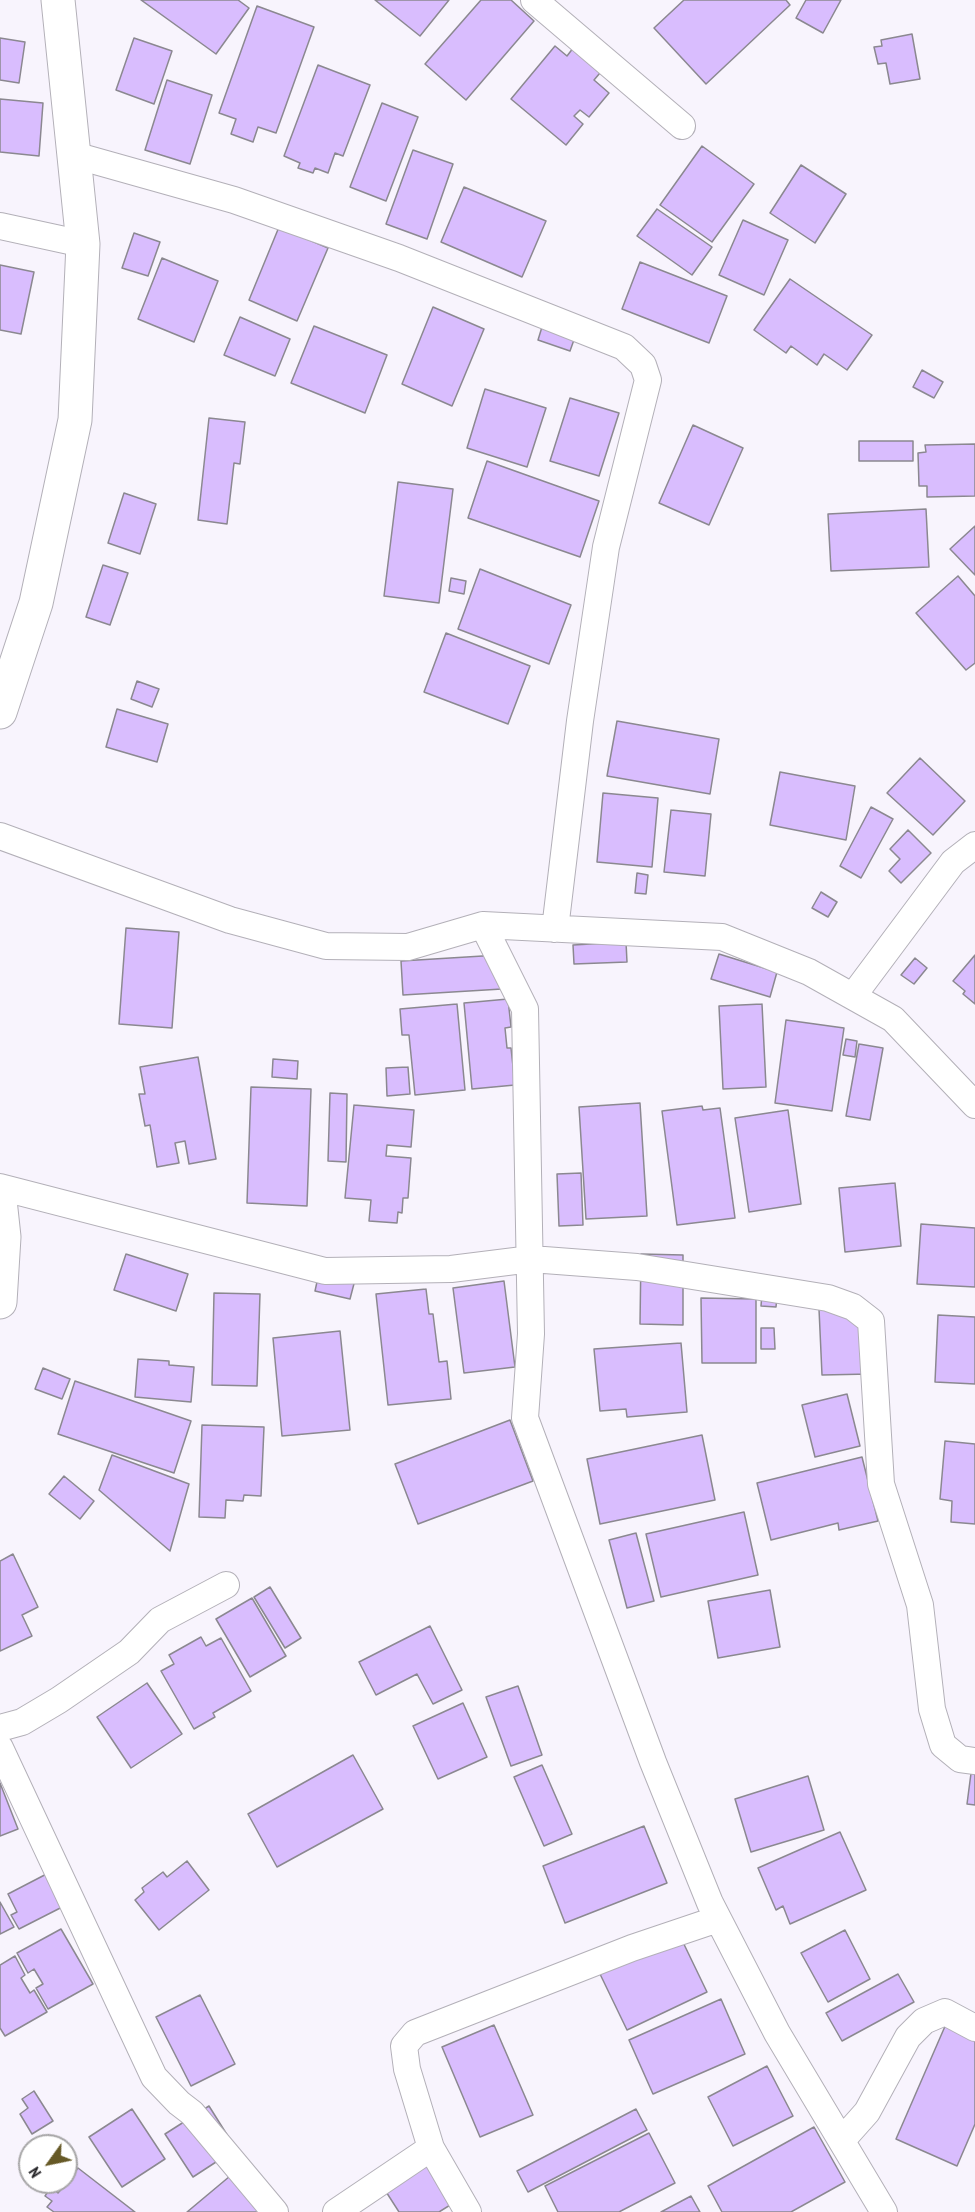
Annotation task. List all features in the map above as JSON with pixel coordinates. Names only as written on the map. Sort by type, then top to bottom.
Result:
[{"type":"street","points":[[0,712],[36,603],[75,420],[83,244],[58,0]]},
{"type":"street","points":[[534,0],[682,126]]},
{"type":"street","points":[[74,155],[234,200],[399,258],[624,347],[644,365],[648,380],[606,548],[580,721],[555,929]]},
{"type":"street","points":[[0,226],[83,244]]},
{"type":"street","points":[[0,836],[230,920],[326,946],[408,947],[483,925],[722,937],[809,972],[893,1019],[975,1106]]},
{"type":"street","points":[[853,996],[953,862],[975,845]]},
{"type":"street","points":[[483,925],[525,1009],[531,1259],[531,1334],[525,1418],[653,1762],[718,1919],[777,2033],[843,2139],[884,2212]]},
{"type":"street","points":[[0,1187],[325,1271],[451,1269],[531,1259],[637,1267],[828,1298],[853,1307],[871,1320],[881,1484],[920,1605],[932,1709],[943,1745],[960,1759],[975,1761]]},
{"type":"street","points":[[0,1200],[4,1237],[0,1302]]},
{"type":"street","points":[[226,1586],[160,1620],[129,1652],[59,1700],[22,1722],[0,1746],[154,2077],[178,2103],[192,2113],[275,2212]]},
{"type":"street","points":[[468,2212],[431,2148],[407,2069],[404,2046],[415,2033],[632,1948],[718,1919]]},
{"type":"street","points":[[843,2139],[867,2112],[908,2037],[924,2021],[945,2012],[975,2028]]},
{"type":"street","points":[[336,2212],[431,2148]]},
{"type":"building","points":[[141,0],[238,0],[249,8],[216,54]]},
{"type":"building","points":[[375,0],[449,0],[420,36]]},
{"type":"building","points":[[481,0],[511,0],[534,21],[466,100],[425,64]]},
{"type":"building","points":[[684,0],[786,0],[790,5],[706,84],[654,28]]},
{"type":"building","points":[[806,0],[841,0],[823,33],[796,18]]},
{"type":"building","points":[[257,6],[314,27],[276,133],[258,127],[253,142],[231,134],[236,119],[219,113]]},
{"type":"building","points":[[912,34],[920,79],[890,84],[886,63],[878,64],[874,47],[882,46],[881,40]]},
{"type":"building","points":[[0,38],[25,42],[19,83],[0,80]]},
{"type":"building","points":[[134,38],[172,51],[154,104],[116,90]]},
{"type":"building","points":[[577,43],[605,67],[594,80],[609,93],[589,117],[580,110],[574,116],[583,124],[566,145],[511,99],[555,46],[567,56]]},
{"type":"building","points":[[318,65],[370,85],[343,156],[335,153],[328,173],[315,168],[313,173],[298,168],[300,163],[284,156]]},
{"type":"building","points":[[167,80],[212,95],[190,164],[145,150]]},
{"type":"building","points":[[0,99],[43,103],[39,156],[0,152]]},
{"type":"building","points":[[382,103],[418,117],[386,201],[350,187]]},
{"type":"building","points":[[702,146],[754,184],[712,242],[660,205]]},
{"type":"building","points":[[413,150],[453,164],[427,239],[386,224]]},
{"type":"building","points":[[801,165],[846,194],[815,243],[770,213]]},
{"type":"building","points":[[464,187],[546,221],[522,277],[441,242]]},
{"type":"building","points":[[657,209],[712,247],[692,275],[637,236]]},
{"type":"building","points":[[743,220],[788,240],[764,295],[719,275]]},
{"type":"building","points":[[279,227],[328,248],[297,321],[249,300]]},
{"type":"building","points":[[134,233],[160,242],[148,276],[122,268]]},
{"type":"building","points":[[162,258],[218,281],[194,342],[138,319]]},
{"type":"building","points":[[640,262],[727,296],[709,343],[622,309]]},
{"type":"building","points":[[0,265],[34,272],[21,334],[0,330]]},
{"type":"building","points":[[790,279],[872,335],[847,370],[824,354],[817,365],[791,346],[786,353],[754,330]]},
{"type":"building","points":[[433,307],[484,329],[452,406],[402,384]]},
{"type":"building","points":[[240,317],[290,339],[275,376],[224,355]]},
{"type":"building","points":[[314,326],[387,355],[365,413],[291,383]]},
{"type":"building","points":[[542,327],[575,337],[570,351],[538,340]]},
{"type":"building","points":[[922,370],[943,382],[934,398],[913,387]]},
{"type":"building","points":[[485,389],[546,408],[527,467],[467,448]]},
{"type":"building","points":[[570,398],[619,413],[599,476],[550,461]]},
{"type":"building","points":[[209,418],[245,422],[240,464],[234,463],[227,524],[198,520]]},
{"type":"building","points":[[693,425],[743,448],[709,525],[659,503]]},
{"type":"building","points":[[859,441],[913,441],[913,461],[859,461]]},
{"type":"building","points":[[975,444],[975,496],[927,497],[927,486],[919,486],[918,453],[926,452],[925,445]]},
{"type":"building","points":[[487,461],[599,501],[580,557],[468,518]]},
{"type":"building","points":[[398,482],[453,489],[439,603],[384,596]]},
{"type":"building","points":[[124,493],[156,504],[140,554],[108,543]]},
{"type":"building","points":[[926,509],[929,567],[831,571],[828,514]]},
{"type":"building","points":[[975,526],[975,575],[950,549]]},
{"type":"building","points":[[103,565],[128,573],[110,625],[86,617]]},
{"type":"building","points":[[480,569],[571,605],[549,664],[458,629]]},
{"type":"building","points":[[958,576],[975,596],[975,663],[966,670],[916,613]]},
{"type":"building","points":[[451,578],[466,581],[464,594],[449,591]]},
{"type":"building","points":[[446,633],[530,666],[508,724],[424,692]]},
{"type":"building","points":[[137,681],[159,689],[152,707],[131,699]]},
{"type":"building","points":[[117,709],[168,724],[157,762],[106,747]]},
{"type":"building","points":[[617,721],[719,739],[710,794],[607,776]]},
{"type":"building","points":[[920,758],[965,801],[933,835],[887,793]]},
{"type":"building","points":[[780,772],[855,786],[846,840],[770,825]]},
{"type":"building","points":[[603,793],[658,798],[652,867],[597,862]]},
{"type":"building","points":[[871,807],[893,819],[861,878],[840,866]]},
{"type":"building","points":[[671,810],[711,814],[705,876],[664,872]]},
{"type":"building","points":[[908,830],[931,853],[901,883],[889,871],[900,859],[890,849]]},
{"type":"building","points":[[637,873],[648,875],[646,894],[635,893]]},
{"type":"building","points":[[821,892],[837,902],[828,917],[812,908]]},
{"type":"building","points":[[126,928],[179,932],[172,1028],[119,1024]]},
{"type":"building","points":[[626,942],[627,962],[574,964],[573,945]]},
{"type":"building","points":[[719,954],[777,972],[770,997],[711,979]]},
{"type":"building","points":[[499,955],[502,989],[403,995],[401,961]]},
{"type":"building","points":[[975,955],[975,1004],[953,981]]},
{"type":"building","points":[[915,958],[927,968],[914,984],[901,975]]},
{"type":"building","points":[[508,999],[511,1027],[505,1028],[507,1048],[511,1048],[515,1085],[472,1089],[464,1003]]},
{"type":"building","points":[[457,1004],[465,1090],[415,1095],[409,1035],[402,1035],[400,1009]]},
{"type":"building","points":[[762,1004],[766,1087],[723,1089],[719,1006]]},
{"type":"building","points":[[786,1020],[844,1028],[832,1111],[775,1103]]},
{"type":"building","points":[[846,1039],[857,1041],[855,1057],[843,1055]]},
{"type":"building","points":[[859,1044],[883,1048],[870,1120],[846,1116]]},
{"type":"building","points":[[198,1057],[216,1159],[189,1164],[185,1141],[175,1143],[179,1163],[157,1167],[150,1125],[145,1126],[139,1094],[145,1094],[140,1067]]},
{"type":"building","points":[[273,1059],[298,1061],[297,1079],[272,1077]]},
{"type":"building","points":[[408,1067],[410,1094],[387,1096],[386,1068]]},
{"type":"building","points":[[251,1087],[311,1089],[307,1206],[247,1203]]},
{"type":"building","points":[[330,1093],[347,1094],[346,1162],[328,1161]]},
{"type":"building","points":[[640,1103],[647,1216],[586,1219],[579,1107]]},
{"type":"building","points":[[354,1105],[414,1110],[411,1147],[387,1145],[386,1156],[411,1158],[408,1198],[403,1198],[402,1213],[398,1212],[397,1223],[369,1221],[371,1200],[345,1198]]},
{"type":"building","points":[[702,1106],[703,1110],[720,1108],[735,1218],[677,1225],[662,1111]]},
{"type":"building","points":[[788,1110],[801,1204],[749,1212],[735,1118]]},
{"type":"building","points":[[581,1173],[583,1225],[559,1226],[557,1174]]},
{"type":"building","points":[[895,1183],[901,1246],[845,1252],[839,1188]]},
{"type":"building","points":[[921,1224],[975,1228],[975,1287],[917,1284]]},
{"type":"building","points":[[126,1254],[188,1274],[176,1311],[114,1290]]},
{"type":"building","points":[[641,1254],[683,1255],[683,1325],[640,1324]]},
{"type":"building","points":[[320,1268],[356,1276],[350,1299],[315,1291]]},
{"type":"building","points":[[504,1281],[515,1367],[464,1373],[453,1288]]},
{"type":"building","points":[[426,1289],[429,1314],[433,1314],[439,1362],[447,1361],[451,1399],[388,1405],[376,1294]]},
{"type":"building","points":[[214,1293],[260,1294],[257,1386],[212,1385]]},
{"type":"building","points":[[762,1294],[777,1296],[776,1307],[761,1306]]},
{"type":"building","points":[[701,1298],[756,1299],[756,1363],[702,1363]]},
{"type":"building","points":[[868,1308],[870,1374],[822,1375],[819,1309]]},
{"type":"building","points":[[938,1315],[975,1317],[975,1384],[935,1382]]},
{"type":"building","points":[[761,1328],[774,1328],[775,1349],[761,1349]]},
{"type":"building","points":[[340,1331],[350,1430],[282,1436],[273,1338]]},
{"type":"building","points":[[681,1343],[687,1412],[627,1417],[626,1409],[600,1411],[594,1349]]},
{"type":"building","points":[[138,1359],[169,1361],[169,1365],[194,1367],[191,1402],[135,1397]]},
{"type":"building","points":[[43,1368],[70,1379],[62,1399],[35,1389]]},
{"type":"building","points":[[75,1381],[191,1421],[174,1473],[58,1434]]},
{"type":"building","points":[[847,1394],[860,1446],[815,1457],[802,1405]]},
{"type":"building","points":[[510,1420],[533,1481],[418,1524],[395,1464]]},
{"type":"building","points":[[202,1425],[264,1427],[261,1496],[244,1495],[243,1501],[226,1500],[225,1518],[199,1517]]},
{"type":"building","points":[[702,1435],[715,1500],[600,1524],[587,1459]]},
{"type":"building","points":[[945,1441],[975,1444],[975,1524],[951,1522],[952,1501],[940,1499]]},
{"type":"building","points":[[112,1455],[189,1484],[170,1551],[99,1490]]},
{"type":"building","points":[[862,1457],[878,1521],[839,1530],[838,1523],[771,1540],[757,1483]]},
{"type":"building","points":[[64,1476],[94,1501],[80,1519],[49,1494]]},
{"type":"building","points":[[744,1512],[758,1575],[661,1597],[646,1534]]},
{"type":"building","points":[[636,1533],[654,1601],[627,1608],[609,1540]]},
{"type":"building","points":[[13,1554],[38,1607],[22,1615],[32,1636],[0,1651],[0,1561]]},
{"type":"building","points":[[270,1587],[301,1638],[285,1648],[254,1597]]},
{"type":"building","points":[[770,1590],[780,1647],[718,1658],[708,1601]]},
{"type":"building","points":[[252,1598],[286,1656],[250,1677],[216,1619]]},
{"type":"building","points":[[430,1626],[462,1690],[433,1704],[417,1674],[376,1695],[359,1662]]},
{"type":"building","points":[[201,1637],[206,1646],[221,1638],[251,1691],[213,1713],[215,1717],[194,1729],[161,1671],[174,1664],[169,1655]]},
{"type":"building","points":[[147,1683],[182,1734],[131,1768],[97,1717]]},
{"type":"building","points":[[518,1686],[542,1755],[511,1766],[486,1697]]},
{"type":"building","points":[[463,1703],[487,1757],[438,1779],[413,1726]]},
{"type":"building","points":[[353,1755],[383,1809],[277,1867],[248,1814]]},
{"type":"building","points":[[973,1758],[975,1758],[975,1805],[967,1804]]},
{"type":"building","points":[[542,1765],[572,1834],[544,1846],[514,1777]]},
{"type":"building","points":[[808,1776],[824,1830],[751,1852],[735,1799]]},
{"type":"building","points":[[0,1783],[18,1829],[0,1836]]},
{"type":"building","points":[[644,1826],[667,1883],[565,1923],[543,1866]]},
{"type":"building","points":[[840,1832],[866,1890],[790,1924],[783,1906],[776,1910],[758,1868]]},
{"type":"building","points":[[187,1861],[209,1890],[159,1930],[135,1900],[144,1892],[142,1888],[163,1872],[167,1877]]},
{"type":"building","points":[[60,1867],[76,1900],[19,1929],[11,1915],[17,1912],[8,1894]]},
{"type":"building","points":[[0,1902],[14,1927],[0,1934]]},
{"type":"building","points":[[61,1929],[93,1984],[48,2009],[36,1988],[43,1984],[34,1969],[28,1973],[17,1953]]},
{"type":"building","points":[[845,1930],[870,1979],[828,2002],[801,1953]]},
{"type":"building","points":[[680,1936],[707,1992],[627,2030],[600,1974]]},
{"type":"building","points":[[15,1956],[25,1975],[21,1978],[30,1993],[34,1990],[47,2012],[5,2036],[0,2028],[0,1965]]},
{"type":"building","points":[[898,1974],[914,2002],[842,2041],[826,2013]]},
{"type":"building","points":[[200,1995],[235,2064],[191,2086],[156,2017]]},
{"type":"building","points":[[721,1999],[745,2054],[653,2094],[629,2040]]},
{"type":"building","points":[[946,2024],[975,2036],[975,2124],[957,2166],[896,2139]]},
{"type":"building","points":[[494,2025],[533,2115],[480,2137],[442,2047]]},
{"type":"building","points":[[767,2066],[793,2116],[733,2146],[708,2097]]},
{"type":"building","points":[[34,2091],[53,2121],[32,2134],[20,2114],[28,2108],[22,2099]]},
{"type":"building","points":[[209,2106],[236,2149],[193,2177],[165,2134]]},
{"type":"building","points":[[132,2109],[165,2159],[122,2187],[89,2137]]},
{"type":"building","points":[[636,2109],[647,2130],[528,2192],[517,2171]]},
{"type":"building","points":[[814,2127],[845,2182],[791,2212],[722,2212],[708,2186]]},
{"type":"building","points":[[649,2133],[675,2183],[619,2212],[558,2212],[545,2186]]},
{"type":"building","points":[[442,2151],[468,2194],[439,2212],[399,2212],[383,2187]]},
{"type":"building","points":[[242,2166],[274,2212],[187,2212]]},
{"type":"building","points":[[78,2168],[135,2212],[54,2212],[47,2207],[52,2201],[45,2196],[46,2194],[78,2194]]},
{"type":"building","points":[[691,2196],[700,2212],[661,2212]]}]
